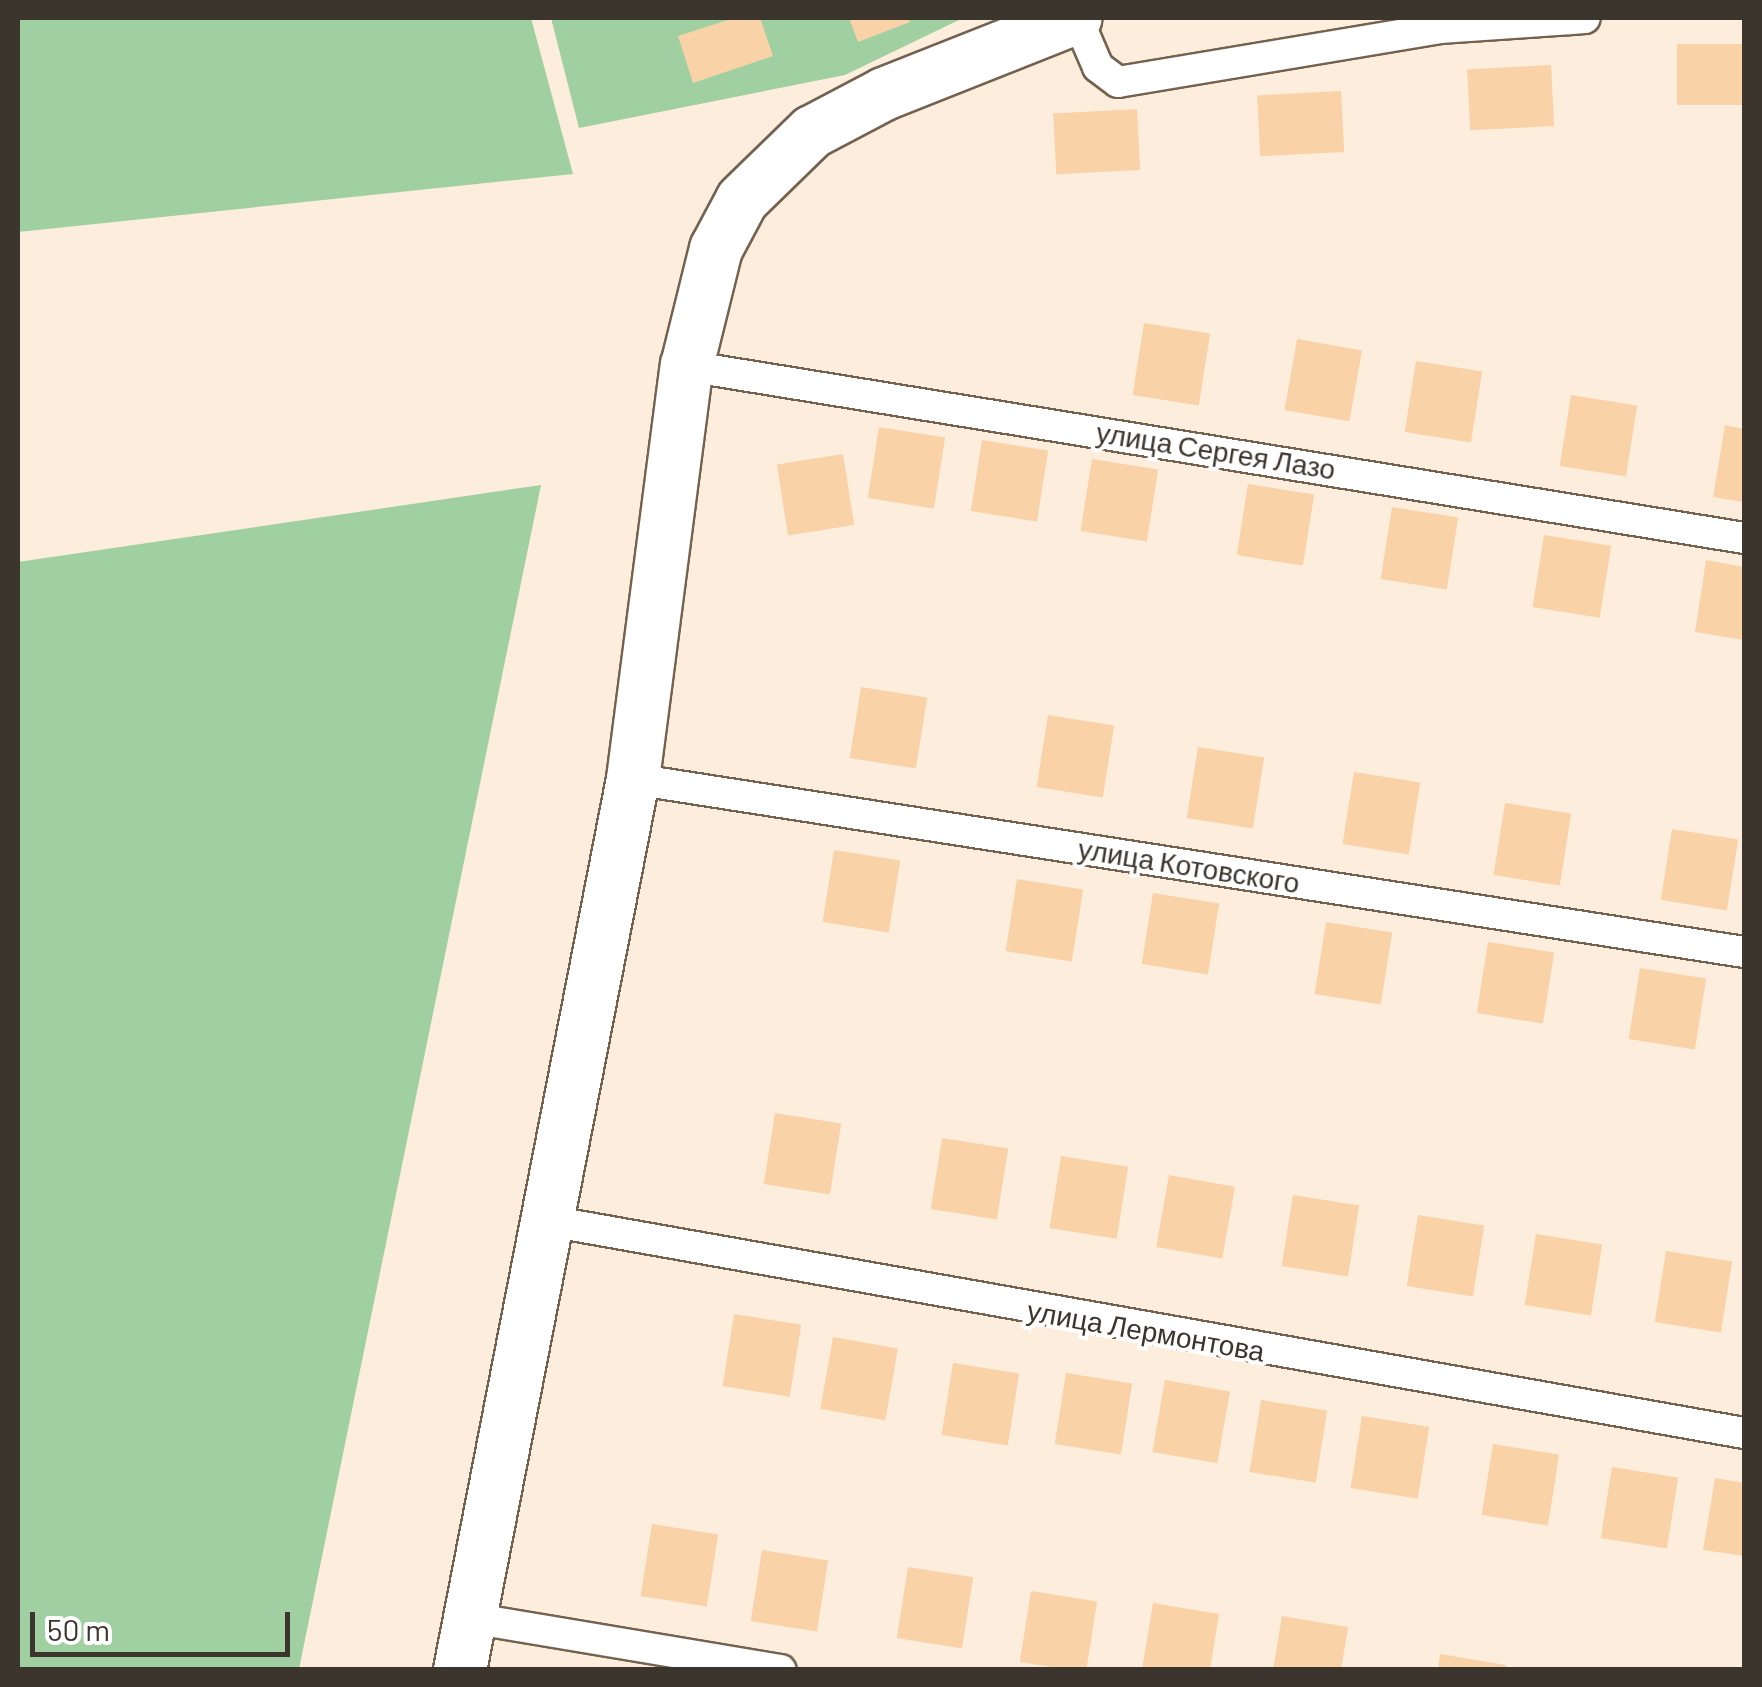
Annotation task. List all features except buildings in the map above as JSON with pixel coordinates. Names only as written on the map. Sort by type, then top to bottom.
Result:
[{"type":"highway","points":[[460,1670],[633,780],[687,366],[716,248],[742,200],[774,163],[812,132],[884,94],[1068,21]]},
{"type":"street","points":[[1068,21],[1098,67],[1118,82],[1440,28],[1585,18]]},
{"type":"street","name":"улица Сергея Лазо","points":[[687,366],[1744,538]]},
{"type":"street","name":"улица Котовского","points":[[633,780],[1744,952]]},
{"type":"street","name":"улица Лермонтова","points":[[549,1221],[1744,1433]]},
{"type":"street","points":[[470,1618],[781,1670]]},
{"type":"green space","points":[[18,18],[531,18],[573,174],[18,232]]},
{"type":"green space","points":[[551,18],[963,18],[845,75],[579,128]]},
{"type":"green space","points":[[541,485],[299,1669],[18,1669],[18,562]]}]
